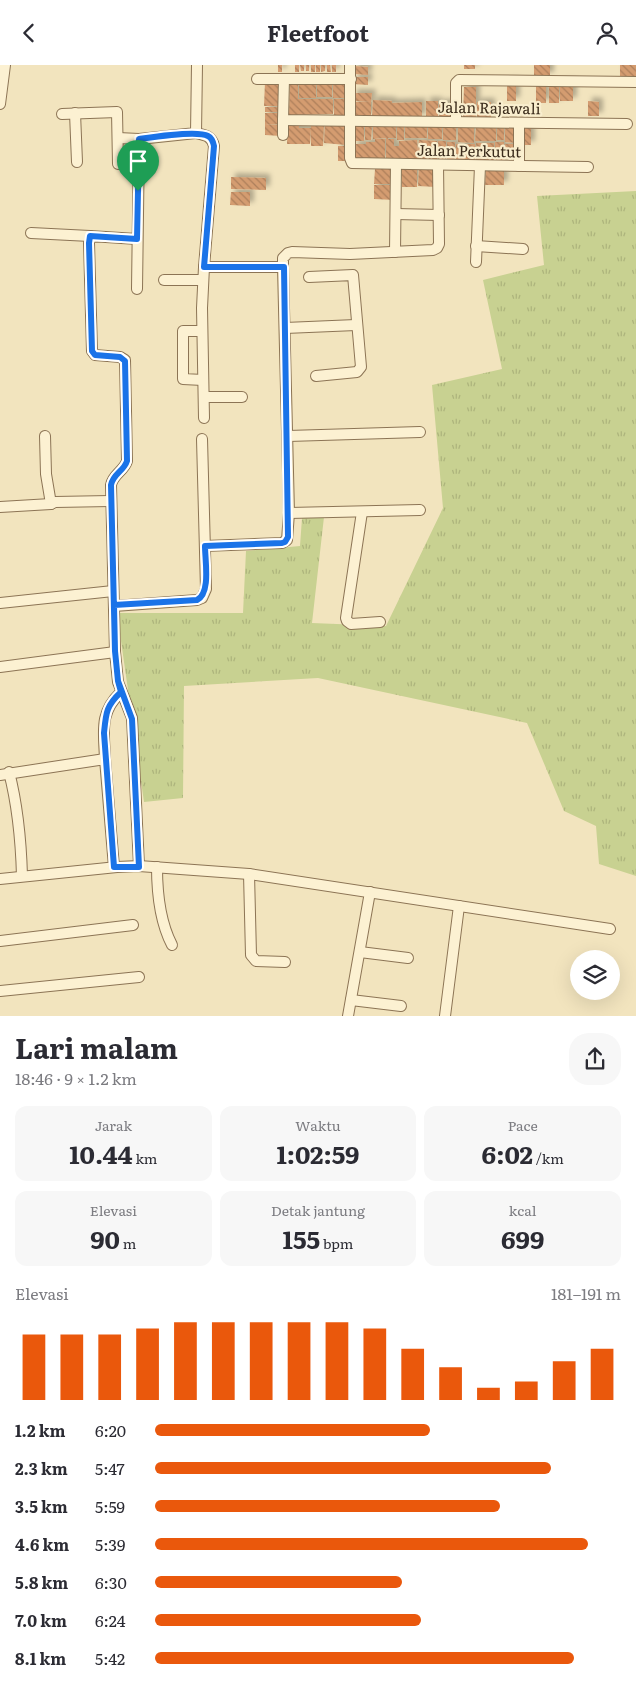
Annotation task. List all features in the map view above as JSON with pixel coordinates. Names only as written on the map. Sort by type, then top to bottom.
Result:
[{"type":"street","points":[[0,104],[5,65]]},
{"type":"street","points":[[196,133],[197,65]]},
{"type":"street","points":[[350,65],[350,121]]},
{"type":"street","points":[[257,79],[351,79]]},
{"type":"street","points":[[284,79],[284,135]]},
{"type":"street","points":[[456,122],[456,83],[459,80],[636,82]]},
{"type":"street","points":[[75,113],[77,162]]},
{"type":"street","points":[[62,114],[117,113],[118,164]]},
{"type":"street","name":"Jalan Rajawali","points":[[284,120],[628,124]]},
{"type":"street","name":"Jalan Perkutut","points":[[350,121],[351,161],[355,164],[588,167]]},
{"type":"street","points":[[519,123],[519,166]]},
{"type":"street","points":[[118,138],[139,139],[196,133],[210,137],[214,146],[202,280],[204,418]]},
{"type":"street","points":[[137,289],[139,139]]},
{"type":"street","points":[[395,252],[396,165]]},
{"type":"street","points":[[205,546],[285,542],[288,537],[288,436],[283,258],[292,252],[350,254],[433,250],[437,248],[439,244],[438,165]]},
{"type":"street","points":[[476,262],[480,166]]},
{"type":"street","points":[[396,215],[439,215]]},
{"type":"street","points":[[31,233],[137,239]]},
{"type":"street","points":[[90,236],[92,351],[95,355],[120,357],[125,361],[127,461],[124,468],[112,480],[110,501],[115,651],[118,681],[132,719],[139,867]]},
{"type":"street","points":[[476,247],[523,249]]},
{"type":"street","points":[[204,267],[284,267]]},
{"type":"street","points":[[309,277],[353,275],[360,370],[357,372],[316,376]]},
{"type":"street","points":[[164,280],[202,280]]},
{"type":"street","points":[[285,328],[356,325]]},
{"type":"street","points":[[202,331],[183,331],[183,379],[203,380]]},
{"type":"street","points":[[204,397],[242,397]]},
{"type":"street","points":[[288,436],[420,432]]},
{"type":"street","points":[[45,436],[46,474],[51,504]]},
{"type":"street","points":[[114,605],[197,600],[202,598],[206,589],[202,439]]},
{"type":"street","points":[[0,507],[51,504],[55,502],[110,501]]},
{"type":"street","points":[[289,513],[420,510]]},
{"type":"street","points":[[362,512],[346,618],[351,624],[380,622]]},
{"type":"street","points":[[0,603],[113,591]]},
{"type":"street","points":[[0,667],[115,651]]},
{"type":"street","points":[[114,867],[104,759],[104,733],[106,711],[121,692]]},
{"type":"street","points":[[22,876],[21,834],[16,800],[5,773],[104,759]]},
{"type":"street","points":[[0,879],[114,867],[157,867],[249,874],[610,929]]},
{"type":"street","points":[[157,867],[160,909],[165,931],[172,945]]},
{"type":"street","points":[[249,874],[251,955],[256,961],[285,962]]},
{"type":"street","points":[[348,1015],[370,893]]},
{"type":"street","points":[[445,1015],[459,906]]},
{"type":"street","points":[[0,941],[133,925]]},
{"type":"street","points":[[360,952],[408,958]]},
{"type":"street","points":[[0,991],[139,977]]},
{"type":"street","points":[[351,1000],[401,1006]]},
{"type":"green space","points":[[636,191],[636,876],[599,864],[596,826],[564,811],[527,723],[318,678],[184,686],[183,798],[144,802],[117,613],[243,613],[246,551],[300,546],[302,518],[324,517],[312,623],[386,626],[443,508],[432,385],[502,369],[483,280],[544,265],[537,196]]},
{"type":"building","points":[[278,65],[282,65],[282,72],[278,72]]},
{"type":"building","points":[[295,65],[299,65],[299,72],[295,72]]},
{"type":"building","points":[[300,65],[304,65],[304,71],[301,71]]},
{"type":"building","points":[[306,65],[309,65],[309,71],[306,71]]},
{"type":"building","points":[[311,65],[315,65],[315,72],[311,72]]},
{"type":"building","points":[[316,65],[320,65],[320,72],[316,72]]},
{"type":"building","points":[[321,65],[325,65],[325,71],[321,72]]},
{"type":"building","points":[[327,65],[330,65],[331,72],[327,72]]},
{"type":"building","points":[[332,65],[336,65],[336,72],[332,72]]},
{"type":"building","points":[[464,65],[475,65],[475,69],[464,69]]},
{"type":"building","points":[[534,65],[550,65],[550,76],[534,76]]},
{"type":"building","points":[[620,65],[636,65],[636,79],[620,79]]},
{"type":"building","points":[[354,66],[368,67],[368,75],[354,74]]},
{"type":"building","points":[[354,77],[368,77],[368,85],[353,84]]},
{"type":"building","points":[[290,80],[298,80],[298,99],[332,99],[333,114],[289,115]]},
{"type":"building","points":[[299,81],[316,81],[316,98],[299,98]]},
{"type":"building","points":[[317,81],[332,81],[332,97],[317,97]]},
{"type":"building","points":[[333,81],[344,81],[344,98],[333,98]]},
{"type":"building","points":[[265,82],[283,82],[282,106],[264,106]]},
{"type":"building","points":[[507,82],[516,82],[516,101],[507,101]]},
{"type":"building","points":[[560,83],[573,83],[573,101],[560,101]]},
{"type":"building","points":[[536,84],[546,85],[546,103],[536,103]]},
{"type":"building","points":[[549,85],[559,85],[559,103],[549,103]]},
{"type":"building","points":[[464,87],[476,87],[476,118],[463,118]]},
{"type":"building","points":[[353,93],[372,93],[371,102],[353,101]]},
{"type":"building","points":[[334,99],[346,99],[346,115],[334,115]]},
{"type":"building","points":[[373,100],[392,101],[392,103],[422,102],[422,118],[372,117]]},
{"type":"building","points":[[426,101],[438,101],[438,118],[426,118]]},
{"type":"building","points":[[588,101],[599,102],[599,116],[588,116]]},
{"type":"building","points":[[354,102],[371,102],[371,117],[354,117]]},
{"type":"building","points":[[477,102],[491,102],[491,118],[477,117]]},
{"type":"building","points":[[439,103],[455,103],[455,118],[439,118]]},
{"type":"building","points":[[265,107],[282,107],[282,112],[265,112]]},
{"type":"building","points":[[265,113],[282,113],[281,124],[265,124]]},
{"type":"building","points":[[265,124],[282,125],[281,136],[265,135]]},
{"type":"building","points":[[288,124],[299,124],[299,128],[311,128],[310,144],[287,144]]},
{"type":"building","points":[[311,124],[324,124],[323,146],[311,146]]},
{"type":"building","points":[[325,124],[347,124],[346,145],[324,143]]},
{"type":"building","points":[[354,125],[364,125],[364,141],[354,141]]},
{"type":"building","points":[[389,125],[396,125],[396,138],[388,138],[394,139],[394,146],[399,146],[399,141],[417,140],[418,153],[419,140],[437,141],[437,162],[422,161],[421,152],[421,161],[386,161],[386,138],[373,139],[373,127],[389,127]]},
{"type":"building","points":[[458,125],[474,126],[474,143],[458,142]]},
{"type":"building","points":[[365,126],[372,126],[371,140],[365,140]]},
{"type":"building","points":[[405,126],[427,127],[427,138],[405,138]]},
{"type":"building","points":[[476,126],[496,126],[496,141],[475,141]]},
{"type":"building","points":[[520,126],[531,126],[531,145],[519,145]]},
{"type":"building","points":[[397,127],[404,127],[404,140],[397,140]]},
{"type":"building","points":[[428,127],[442,127],[442,139],[428,139]]},
{"type":"building","points":[[443,127],[456,127],[456,140],[443,140]]},
{"type":"building","points":[[497,127],[504,127],[504,140],[497,140]]},
{"type":"building","points":[[505,127],[517,127],[517,143],[505,142]]},
{"type":"building","points":[[375,139],[385,139],[385,161],[354,158],[354,144],[375,142]]},
{"type":"building","points":[[438,141],[446,141],[446,162],[438,162]]},
{"type":"building","points":[[447,142],[455,142],[455,161],[447,161]]},
{"type":"building","points":[[495,142],[504,142],[504,161],[495,161]]},
{"type":"building","points":[[476,143],[494,143],[494,162],[476,162]]},
{"type":"building","points":[[456,144],[475,144],[475,161],[456,161]]},
{"type":"building","points":[[505,144],[518,144],[518,158],[505,158]]},
{"type":"building","points":[[338,146],[346,146],[346,161],[338,161]]},
{"type":"building","points":[[419,167],[436,167],[436,187],[418,186]]},
{"type":"building","points":[[486,167],[504,167],[504,185],[485,185]]},
{"type":"building","points":[[402,168],[417,168],[417,187],[402,187]]},
{"type":"building","points":[[375,169],[394,169],[394,184],[374,184]]},
{"type":"building","points":[[231,177],[266,178],[266,190],[231,189]]},
{"type":"building","points":[[374,185],[394,185],[394,200],[374,199]]},
{"type":"building","points":[[231,192],[250,192],[250,206],[230,205]]},
{"type":"route","points":[[138,191],[137,239],[90,236],[89,243],[92,351],[95,355],[120,357],[125,361],[127,461],[124,468],[112,480],[110,501],[115,651],[121,692],[106,711],[104,733],[104,759],[114,867],[139,867],[132,719],[123,698],[121,692],[118,681],[115,651],[114,605],[197,600],[202,598],[206,589],[205,546],[285,542],[288,537],[289,513],[284,267],[204,267],[214,146],[210,137],[196,133],[139,139],[138,191]]}]
